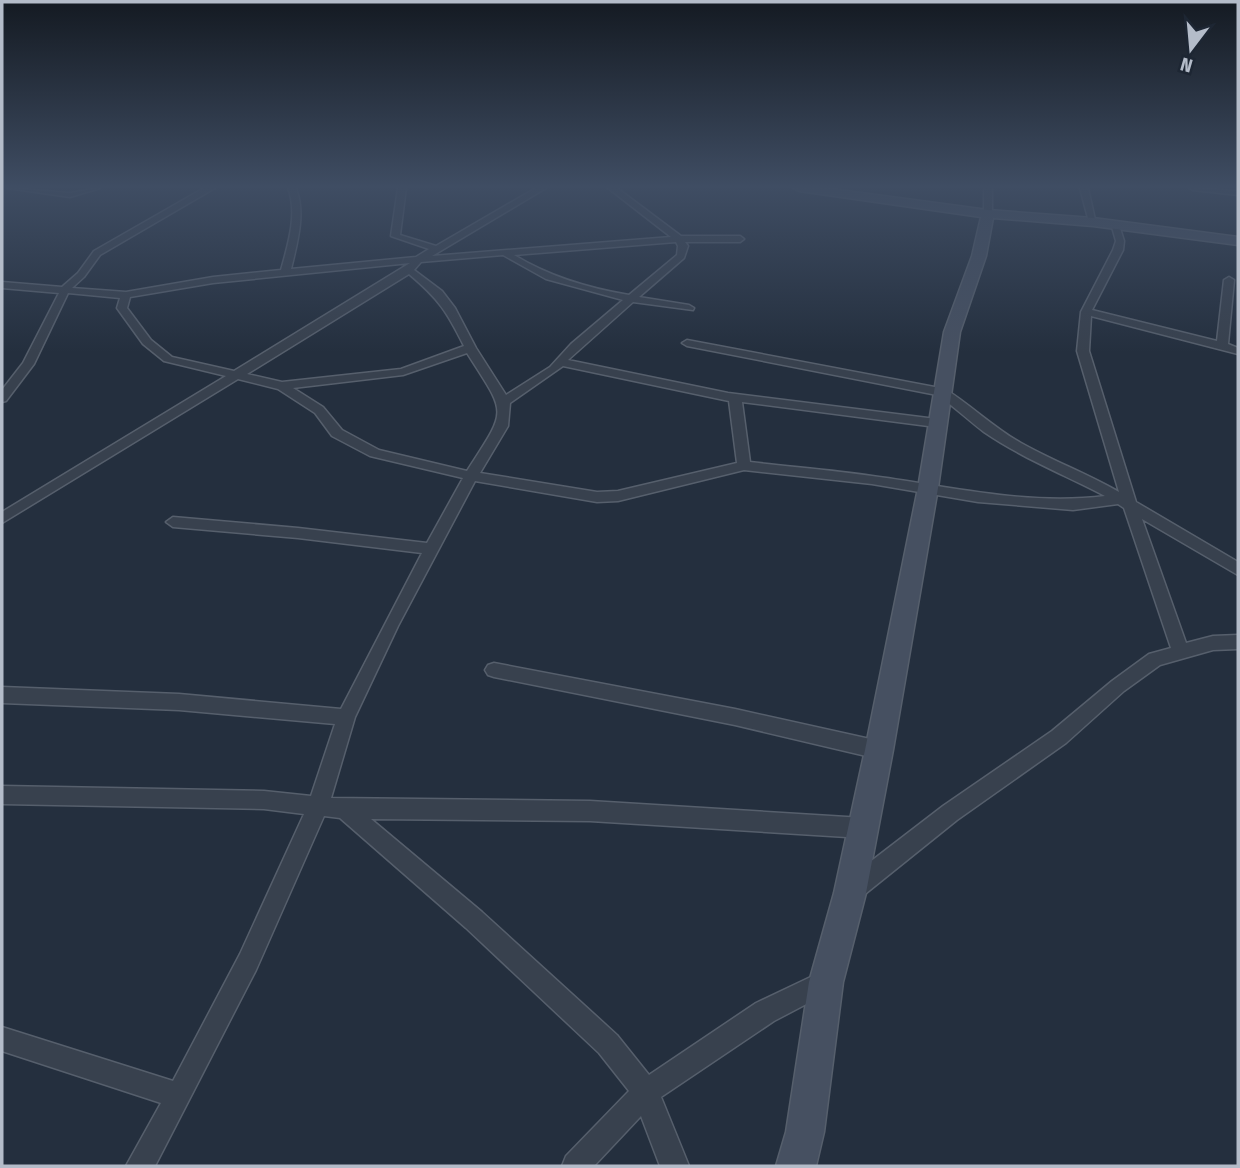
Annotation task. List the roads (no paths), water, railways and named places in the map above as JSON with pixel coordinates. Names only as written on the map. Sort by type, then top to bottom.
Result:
[{"type":"street","points":[[2,398],[28,365],[66,288],[106,247],[114,243]]},
{"type":"street","points":[[285,272],[292,243]]},
{"type":"street","points":[[416,243],[437,249]]},
{"type":"street","points":[[2,518],[234,374],[409,270],[419,259],[448,243]]},
{"type":"street","points":[[2,285],[66,288],[126,295],[285,272],[639,243]]},
{"type":"street","points":[[504,402],[562,362],[575,346],[681,256],[681,243]]},
{"type":"street","points":[[796,1166],[804,1132],[826,982],[850,892],[928,488],[952,331],[979,256],[981,243]]},
{"type":"street","points":[[1120,243],[1086,312],[1083,351],[1126,502],[1156,571],[1181,652]]},
{"type":"street","points":[[507,254],[555,280],[630,299],[689,308]]},
{"type":"street","points":[[140,1166],[248,962],[318,806],[346,717],[430,549],[502,426],[504,402],[443,300],[409,270]]},
{"type":"street","points":[[1222,345],[1229,280]]},
{"type":"street","points":[[126,295],[122,308],[147,342],[168,359],[282,386],[319,410],[344,438],[394,458],[471,477],[571,494],[608,496],[744,466],[787,469],[978,497],[1073,505],[1126,502]]},
{"type":"street","points":[[1086,312],[1238,351]]},
{"type":"street","points":[[687,343],[942,392],[963,406],[987,428],[1017,446],[1126,502],[1238,569]]},
{"type":"street","points":[[282,386],[403,372],[470,348]]},
{"type":"street","points":[[562,362],[735,398],[936,423]]},
{"type":"street","points":[[735,398],[744,466]]},
{"type":"street","points":[[173,522],[298,533],[430,549]]},
{"type":"street","points":[[850,892],[950,813],[1059,737],[1118,686],[1155,659],[1213,643],[1238,642]]},
{"type":"street","points":[[494,670],[735,717],[879,750]]},
{"type":"street","points":[[2,695],[179,702],[346,717]]},
{"type":"street","points":[[4,798],[264,800],[344,809],[590,811],[863,828]]},
{"type":"street","points":[[344,809],[538,977],[608,1044],[646,1092],[675,1166]]},
{"type":"street","points":[[576,1166],[646,1092],[765,1012],[826,982]]},
{"type":"street","points":[[2,1039],[179,1096]]}]
